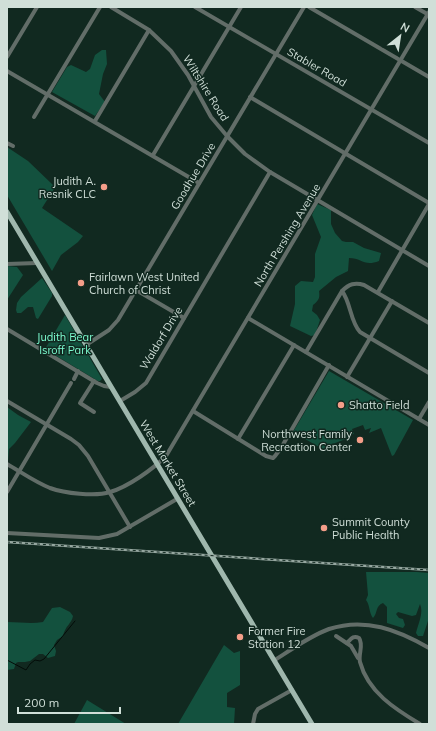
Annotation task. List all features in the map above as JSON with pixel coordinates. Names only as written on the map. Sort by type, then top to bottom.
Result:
[{"type":"main road","name":"West Market Street","points":[[7,212],[312,724]]},
{"type":"street","points":[[7,57],[37,7]]},
{"type":"street","points":[[34,117],[100,7]]},
{"type":"street","name":"Wiltshire Road","points":[[111,7],[149,30],[163,43],[178,60],[211,118],[245,154],[270,172],[429,266]]},
{"type":"street","name":"Stabler Road","points":[[195,7],[429,143]]},
{"type":"street","points":[[153,155],[241,7]]},
{"type":"street","name":"Goodhue Drive","points":[[86,345],[106,333],[113,326],[136,290],[304,7]]},
{"type":"street","points":[[310,7],[429,76]]},
{"type":"street","points":[[415,7],[429,14]]},
{"type":"street","name":"North Pershing Avenue","points":[[109,493],[157,465],[166,456],[429,14]]},
{"type":"street","points":[[95,121],[149,30]]},
{"type":"street","points":[[7,70],[199,183]]},
{"type":"street","points":[[250,97],[429,203],[378,292]]},
{"type":"street","points":[[7,143],[13,146]]},
{"type":"street","name":"Waldorf Drive","points":[[120,401],[146,383],[270,172]]},
{"type":"street","points":[[7,264],[37,262]]},
{"type":"street","points":[[306,352],[342,291],[348,286],[357,283],[378,292],[429,323]]},
{"type":"street","points":[[136,290],[184,318]]},
{"type":"street","points":[[342,291],[348,300],[357,328],[360,332],[429,373]]},
{"type":"street","points":[[347,376],[392,301]]},
{"type":"street","points":[[248,318],[429,425]]},
{"type":"street","points":[[7,329],[94,381],[104,386],[111,386]]},
{"type":"street","points":[[238,439],[294,344]]},
{"type":"street","points":[[192,411],[268,457],[273,458],[276,456],[329,366]]},
{"type":"street","points":[[74,379],[78,371]]},
{"type":"street","points":[[94,381],[80,403],[94,412]]},
{"type":"street","points":[[7,492],[71,383]]},
{"type":"street","points":[[7,401],[79,445],[88,456],[130,527]]},
{"type":"street","points":[[419,419],[429,402]]},
{"type":"street","points":[[7,464],[45,486],[58,491],[90,494],[109,493]]},
{"type":"street","points":[[7,533],[98,538],[117,534],[178,499]]},
{"type":"street","points":[[275,660],[319,633],[330,629],[355,625],[374,626],[394,630],[411,637],[429,648]]},
{"type":"street","points":[[336,636],[356,653],[369,681],[381,697],[398,711],[420,724]]},
{"type":"street","points":[[346,643],[354,637],[360,638],[359,659]]},
{"type":"street","points":[[253,724],[255,714],[258,709],[292,690]]},
{"type":"green space","points":[[102,50],[106,50],[107,64],[103,74],[99,94],[105,102],[95,116],[52,92],[67,67],[71,65],[86,72],[90,69],[95,55]]},
{"type":"green space","points":[[7,147],[28,161],[53,185],[54,189],[42,208],[83,236],[78,242],[61,255],[52,271],[7,195]]},
{"type":"green space","points":[[317,204],[331,210],[331,224],[335,233],[342,241],[353,242],[364,248],[381,253],[379,261],[374,263],[366,263],[357,259],[349,258],[348,271],[336,277],[319,291],[319,299],[313,305],[312,311],[320,320],[315,335],[311,336],[290,326],[295,304],[295,286],[301,281],[313,282],[315,277],[315,254],[321,237],[312,215]]},
{"type":"green space","points":[[7,266],[17,267],[23,275],[7,300]]},
{"type":"green space","points":[[42,278],[52,293],[52,296],[38,319],[36,318],[33,307],[28,307],[21,313],[17,313],[17,303],[21,297]]},
{"type":"green space","name":"Judith Bear Isroff Park","points":[[65,315],[102,379],[100,381],[45,349]]},
{"type":"green space","points":[[329,371],[413,420],[394,455],[392,456],[381,428],[369,433],[371,428],[365,430],[363,425],[352,429],[354,434],[350,435],[351,437],[330,445],[326,451],[293,432]]},
{"type":"green space","points":[[7,407],[31,422],[9,449],[8,461]]},
{"type":"green space","points":[[366,572],[429,573],[429,618],[423,636],[418,636],[416,633],[421,615],[420,604],[416,615],[412,616],[398,612],[396,614],[399,618],[403,619],[405,625],[403,628],[387,623],[387,607],[383,603],[380,604],[373,618],[366,600],[368,595]]},
{"type":"green space","points":[[60,607],[70,612],[73,616],[63,636],[57,640],[54,645],[56,651],[55,656],[48,658],[43,654],[39,654],[30,661],[16,663],[14,669],[7,670],[7,622],[43,622],[52,608]]},
{"type":"green space","points":[[224,645],[234,653],[240,651],[240,685],[227,693],[227,707],[235,708],[234,724],[178,724]]},
{"type":"green space","points":[[87,700],[126,724],[74,724]]},
{"type":"waterway","points":[[7,660],[26,670],[35,660],[40,661],[44,659],[75,621]]},
{"type":"railway","points":[[7,542],[429,570]]},
{"type":"place","name":"Judith A. Resnik CLC","points":[[104,187]]},
{"type":"place","name":"Fairlawn West United Church of Christ","points":[[81,283]]},
{"type":"place","name":"Shatto Field","points":[[341,405]]},
{"type":"place","name":"Northwest Family Recreation Center","points":[[360,440]]},
{"type":"place","name":"Summit County Public Health","points":[[324,528]]},
{"type":"place","name":"Former Fire Station 12","points":[[240,637]]}]
